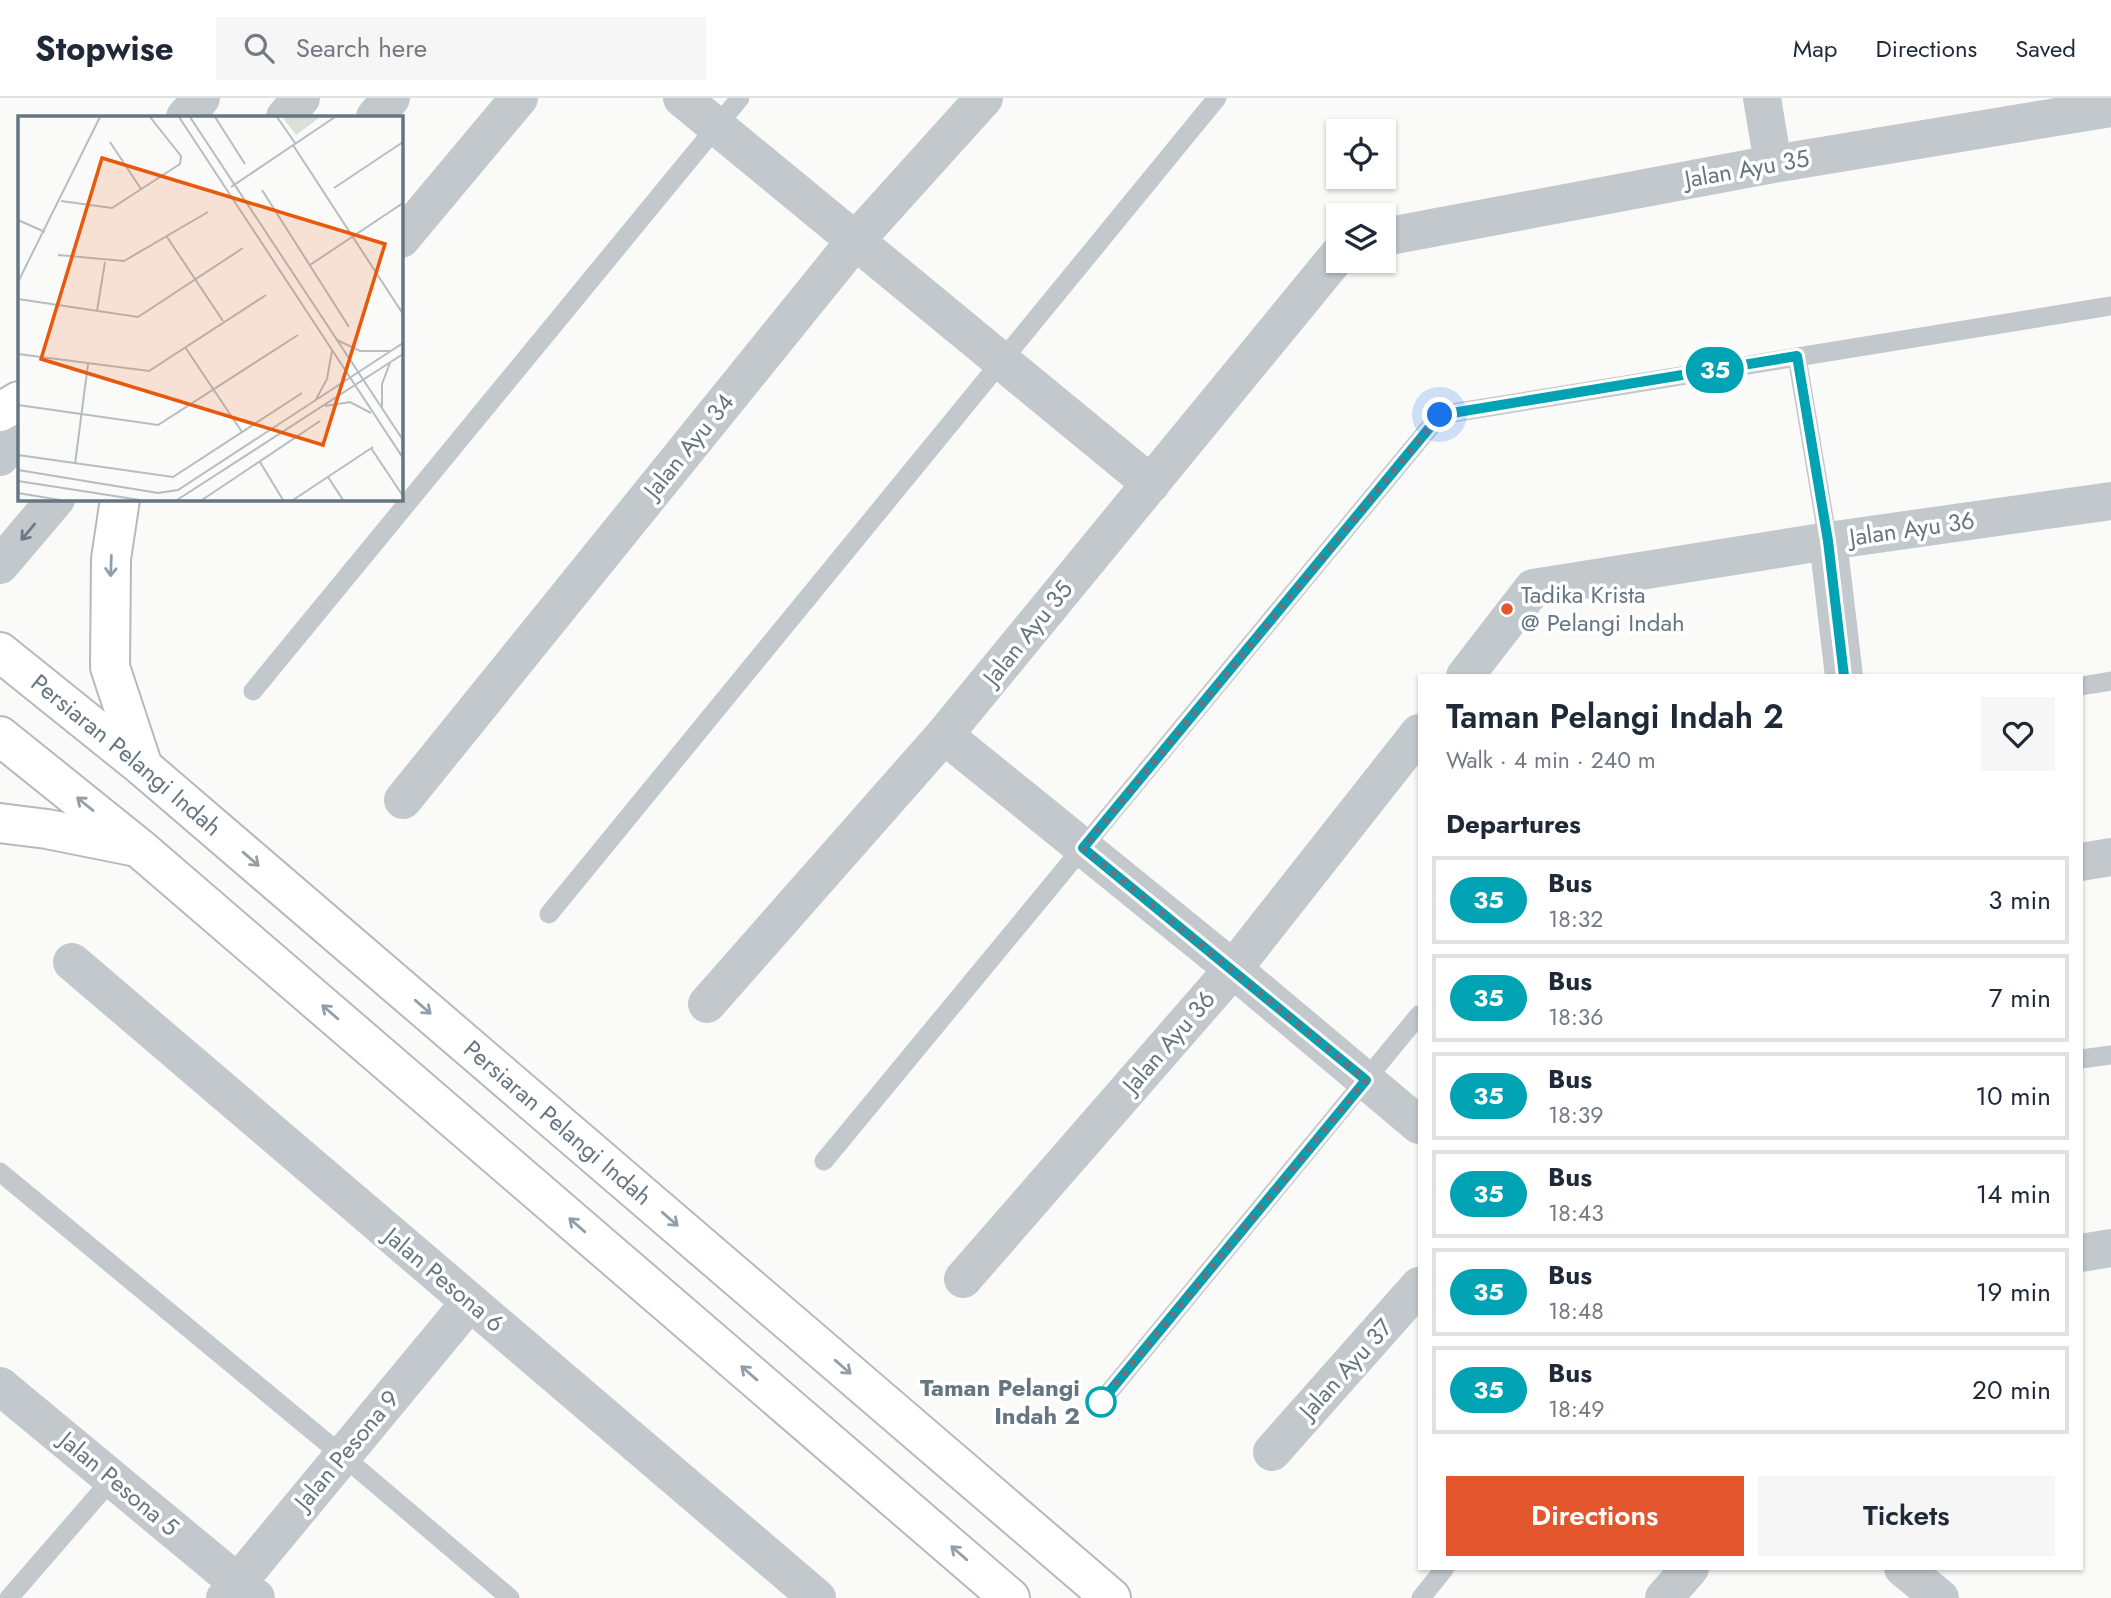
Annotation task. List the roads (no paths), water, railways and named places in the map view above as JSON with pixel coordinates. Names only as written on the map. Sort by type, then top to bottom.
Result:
[{"type":"main road","points":[[0,412],[18,402]]},
{"type":"main road","points":[[120,500],[111,559],[110,667],[143,767]]},
{"type":"main road","name":"Persiaran Pelangi Indah","points":[[0,652],[143,767],[1111,1598]]},
{"type":"main road","points":[[0,736],[138,846],[1010,1598]]},
{"type":"main road","points":[[0,823],[138,846]]},
{"type":"street","points":[[186,116],[201,98]]},
{"type":"street","points":[[286,116],[302,98]]},
{"type":"street","points":[[376,116],[391,98]]},
{"type":"street","points":[[402,238],[519,98]]},
{"type":"street","points":[[682,98],[1151,484]]},
{"type":"street","name":"Jalan Ayu 34","points":[[402,800],[855,241],[984,98]]},
{"type":"street","points":[[1762,98],[1773,164]]},
{"type":"street","name":"Jalan Ayu 35","points":[[1396,235],[1773,164],[2111,108]]},
{"type":"street","name":"Jalan Ayu 35","points":[[707,1004],[944,735],[1326,270]]},
{"type":"street","points":[[0,457],[18,435]]},
{"type":"street","points":[[0,565],[54,500]]},
{"type":"street","name":"Jalan Ayu 36","points":[[1467,674],[1533,588],[1828,541],[2111,501]]},
{"type":"street","points":[[1828,541],[1844,674]]},
{"type":"street","name":"Jalan Ayu 36","points":[[963,1279],[1233,969],[1418,734]]},
{"type":"street","points":[[944,735],[1233,969],[1418,1124]]},
{"type":"street","points":[[2083,862],[2111,857]]},
{"type":"street","name":"Jalan Pesona 6","points":[[72,962],[817,1598]]},
{"type":"street","points":[[2083,1252],[2111,1248]]},
{"type":"street","name":"Jalan Ayu 37","points":[[1272,1452],[1418,1287]]},
{"type":"street","name":"Jalan Pesona 9","points":[[240,1593],[343,1455],[470,1302]]},
{"type":"street","name":"Jalan Pesona 5","points":[[0,1386],[113,1478],[240,1593]]},
{"type":"street","points":[[1664,1598],[1688,1570]]},
{"type":"street","points":[[1905,1570],[1940,1598]]},
{"type":"lane","points":[[253,691],[740,98]]},
{"type":"lane","points":[[549,914],[1217,98]]},
{"type":"lane","points":[[824,1161],[1440,415],[2111,306]]},
{"type":"lane","points":[[1797,356],[1828,541]]},
{"type":"lane","points":[[2083,686],[2111,681]]},
{"type":"lane","points":[[1101,1402],[1418,1016]]},
{"type":"lane","points":[[2083,1059],[2111,1055]]},
{"type":"lane","points":[[0,1172],[343,1455],[510,1598]]},
{"type":"lane","points":[[9,1598],[113,1478]]},
{"type":"lane","points":[[1421,1598],[1444,1570]]},
{"type":"place","name":"Tadika Krista @ Pelangi Indah","points":[[1507,609]]},
{"type":"place","name":"Taman Pelangi Indah 2","points":[[1101,1402]]}]
